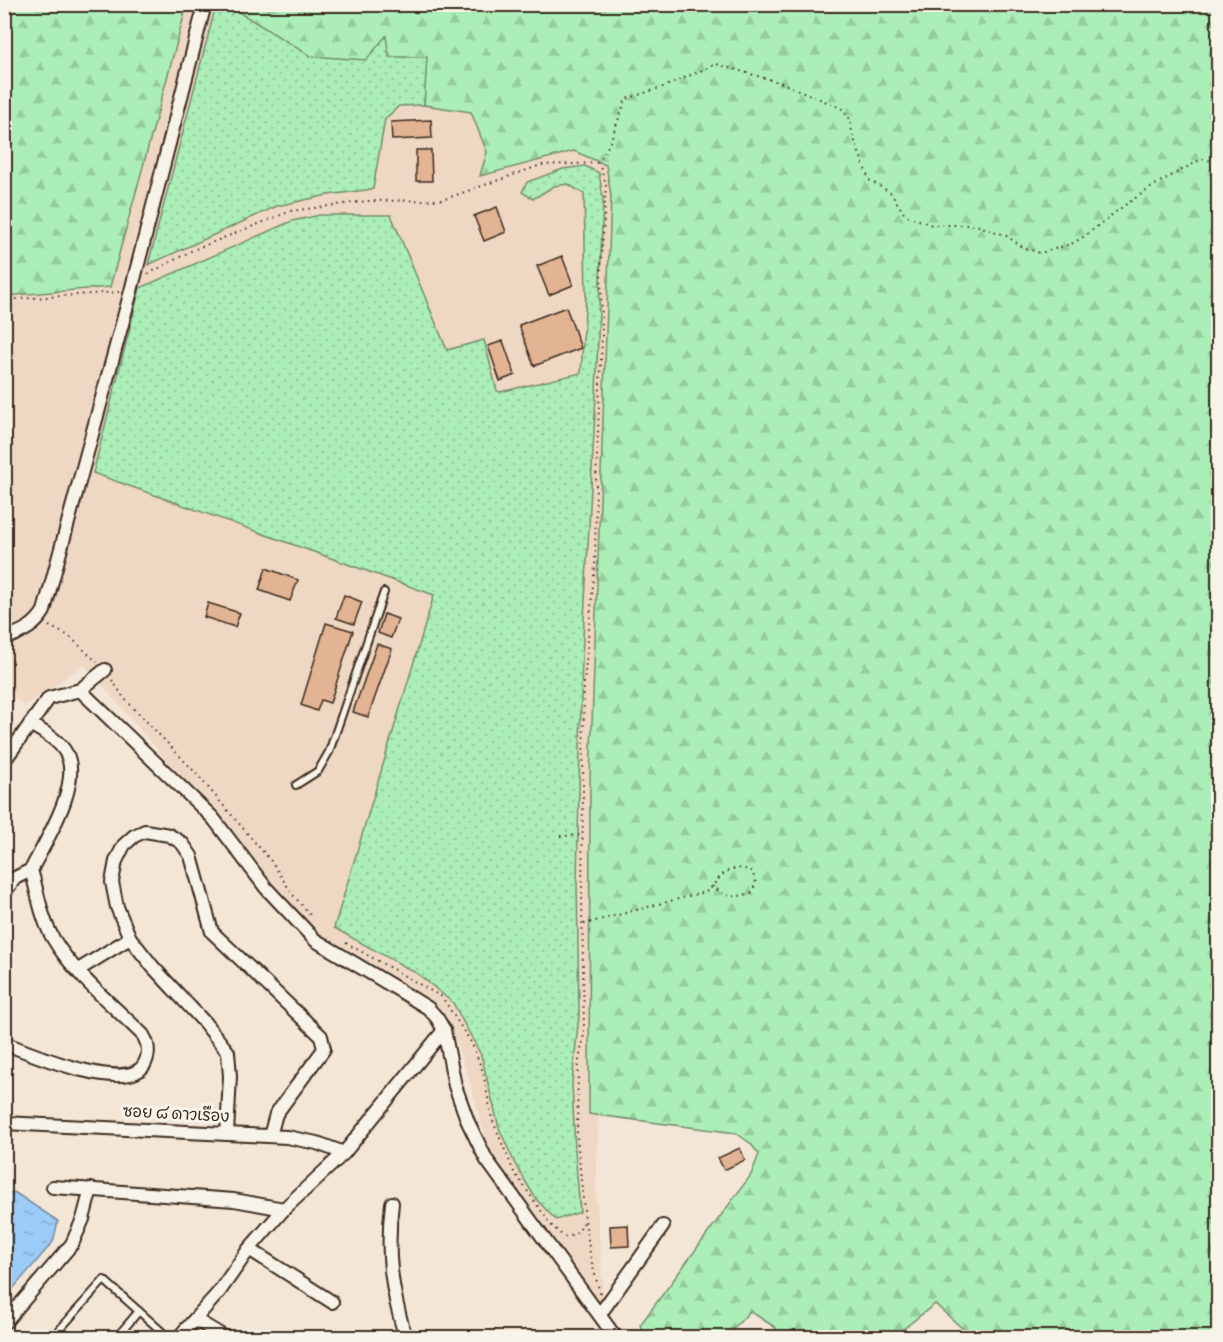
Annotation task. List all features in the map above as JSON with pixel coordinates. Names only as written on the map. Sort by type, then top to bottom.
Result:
[{"type":"street","points":[[4,639],[27,629],[38,621],[44,611],[205,4]]},
{"type":"street","points":[[4,761],[49,698],[80,690],[105,670]]},
{"type":"street","points":[[80,690],[213,818],[266,888],[315,940],[428,1008],[437,1018],[444,1030],[456,1086],[468,1122],[486,1159],[616,1338]]},
{"type":"street","points":[[4,893],[15,878],[31,870],[69,786],[67,755],[56,741],[30,724]]},
{"type":"street","points":[[227,1134],[230,1076],[228,1052],[130,938],[117,907],[112,882],[116,861],[124,845],[134,836],[145,831],[169,835],[182,843],[191,856],[212,932],[321,1036],[324,1049],[276,1114],[270,1136]]},
{"type":"street","points":[[4,1042],[40,1058],[100,1073],[132,1074],[141,1070],[147,1059],[149,1046],[143,1035],[78,970],[53,940],[44,919],[31,870]]},
{"type":"street","points":[[78,970],[130,938]]},
{"type":"street","points":[[178,1338],[196,1320],[249,1249],[284,1209],[344,1153],[444,1030]]},
{"type":"street","name":"ซอย ๘ ดาวเรือง","points":[[4,1123],[287,1137],[317,1143],[344,1153]]},
{"type":"street","points":[[53,1187],[234,1200],[284,1209]]},
{"type":"street","points":[[4,1323],[72,1244],[83,1219],[91,1189]]},
{"type":"street","points":[[392,1203],[389,1228],[390,1264],[395,1302],[406,1338]]},
{"type":"street","points":[[600,1314],[663,1226]]},
{"type":"street","points":[[249,1249],[332,1302]]},
{"type":"street","points":[[196,1320],[226,1338]]},
{"type":"street","points":[[600,1338],[608,1326]]},
{"type":"lane","points":[[296,785],[318,771],[328,752],[384,592]]},
{"type":"lane","points":[[52,1338],[104,1280],[169,1338]]},
{"type":"lane","points":[[116,1338],[139,1311]]},
{"type":"path","points":[[600,1314],[600,1295],[591,1260],[585,1220],[577,1137],[578,1065],[584,1035],[584,682],[595,564],[602,338],[601,271],[606,184],[599,163],[610,142],[626,99],[666,86],[716,64],[782,83],[841,108],[849,117],[853,136],[869,180],[891,193],[904,215],[932,225],[976,225],[1005,235],[1024,248],[1040,253],[1071,244],[1082,238],[1158,183],[1202,159],[1218,162]]},
{"type":"path","points":[[4,300],[132,285],[193,250],[291,211],[368,201],[442,201],[541,165],[599,163]]},
{"type":"path","points":[[38,621],[69,636],[105,670],[124,698],[194,771],[271,861],[293,895],[314,920]]},
{"type":"path","points":[[560,836],[583,835]]},
{"type":"path","points":[[584,924],[708,891],[712,886],[730,868],[736,867],[752,871],[756,883],[751,893],[735,897],[724,895],[712,886]]},
{"type":"path","points":[[340,939],[442,997],[472,1044],[483,1072],[492,1119],[514,1172],[552,1226],[564,1237],[573,1236],[585,1220]]},
{"type":"shaded area","points":[[5,5],[425,5],[615,138],[633,171],[596,1190],[604,1307],[559,1255],[490,1154],[469,1079],[450,1023],[422,993],[323,944],[84,664],[25,706],[5,689]]},
{"type":"green space","points":[[5,4],[187,5],[110,287],[5,296]]},
{"type":"green space","points":[[216,5],[230,5],[237,11],[386,35],[428,57],[424,105],[399,106],[385,119],[373,189],[328,195],[277,206],[148,265]]},
{"type":"green space","points":[[230,5],[1218,5],[1218,1337],[972,1337],[935,1304],[893,1337],[775,1337],[776,1328],[750,1311],[726,1337],[645,1337],[640,1325],[751,1175],[759,1154],[750,1143],[736,1133],[589,1114],[590,779],[611,196],[606,165],[574,151],[480,176],[487,152],[471,112],[424,105],[427,57],[389,57],[386,36],[366,60],[310,56]]},
{"type":"green space","points":[[585,166],[599,173],[603,198],[596,394],[582,657],[577,881],[579,1015],[572,1083],[580,1212],[556,1220],[536,1199],[515,1164],[499,1128],[481,1055],[453,1003],[418,974],[334,928],[434,595],[93,473],[140,288],[292,221],[320,215],[391,215],[447,350],[484,340],[497,391],[581,373],[586,295],[584,194],[568,184],[554,186],[533,199],[522,192],[527,182],[563,169]]},
{"type":"water","points":[[14,1192],[58,1221],[53,1242],[5,1298],[5,1194]]},
{"type":"building","points":[[431,120],[432,138],[392,140],[391,122]]},
{"type":"building","points":[[416,150],[431,150],[432,181],[416,181]]},
{"type":"building","points":[[497,207],[506,232],[484,241],[474,216]]},
{"type":"building","points":[[562,256],[573,285],[549,295],[537,266]]},
{"type":"building","points":[[566,307],[581,348],[534,366],[519,325]]},
{"type":"building","points":[[503,341],[515,375],[500,381],[488,346]]},
{"type":"building","points":[[266,568],[298,580],[290,601],[259,590]]},
{"type":"building","points":[[344,595],[362,602],[354,624],[336,618]]},
{"type":"building","points":[[208,603],[240,613],[235,627],[204,617]]},
{"type":"building","points":[[384,614],[398,619],[391,638],[378,633]]},
{"type":"building","points":[[326,623],[353,631],[330,703],[321,700],[317,711],[301,705]]},
{"type":"building","points":[[377,644],[392,649],[368,717],[353,712]]},
{"type":"building","points":[[740,1148],[745,1160],[724,1170],[718,1158]]},
{"type":"building","points":[[628,1225],[629,1246],[611,1247],[610,1226]]}]
